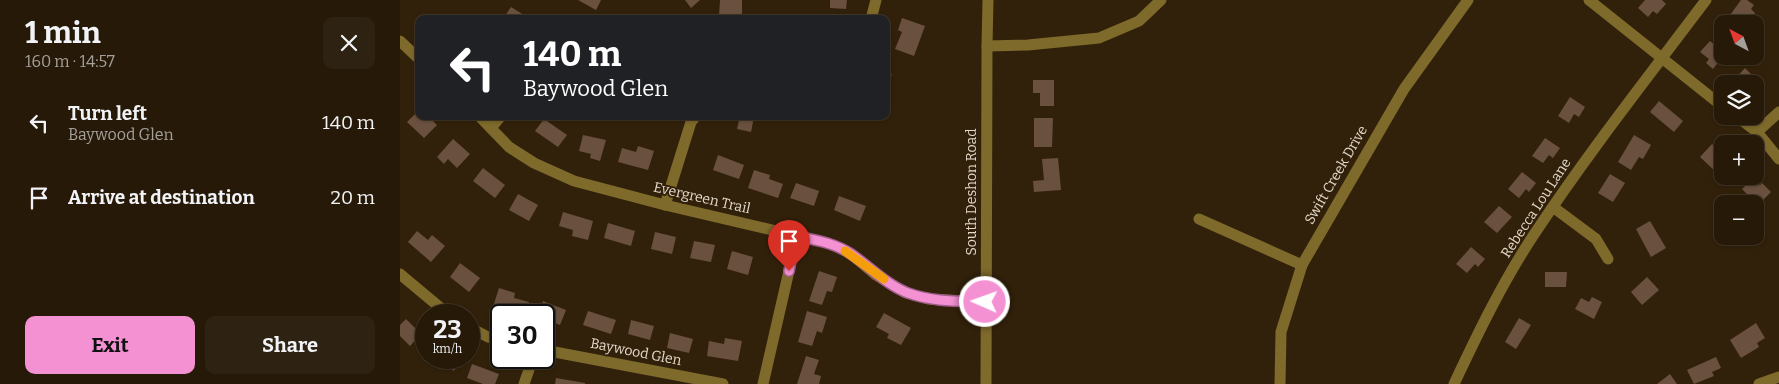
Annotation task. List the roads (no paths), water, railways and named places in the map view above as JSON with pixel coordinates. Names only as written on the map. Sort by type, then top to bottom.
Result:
[{"type":"street","points":[[872,15],[876,0]]},
{"type":"street","name":"South Deshon Road","points":[[986,384],[986,46],[988,0]]},
{"type":"street","points":[[986,46],[1028,45],[1099,38],[1139,21],[1161,0]]},
{"type":"street","name":"Swift Creek Drive","points":[[1280,384],[1281,332],[1302,265],[1404,89],[1468,0]]},
{"type":"street","points":[[1589,0],[1714,100]]},
{"type":"street","name":"Rebecca Lou Lane","points":[[1454,384],[1484,321],[1534,235],[1605,133],[1706,0]]},
{"type":"street","points":[[400,40],[415,55]]},
{"type":"street","points":[[1756,132],[1779,112]]},
{"type":"street","name":"Evergreen Trail","points":[[482,120],[509,147],[534,163],[574,182],[828,243],[850,253],[876,275],[906,293],[928,299],[985,302]]},
{"type":"street","points":[[491,128],[498,120]]},
{"type":"street","points":[[665,205],[693,120]]},
{"type":"street","points":[[1747,125],[1756,132],[1779,159]]},
{"type":"street","points":[[1553,207],[1596,239],[1608,259]]},
{"type":"street","points":[[1198,219],[1302,265]]},
{"type":"street","points":[[763,384],[796,236]]},
{"type":"street","points":[[400,274],[436,304]]},
{"type":"street","name":"Baywood Glen","points":[[555,352],[723,384]]},
{"type":"street","points":[[524,384],[529,369]]},
{"type":"street","points":[[1759,384],[1779,377]]}]
